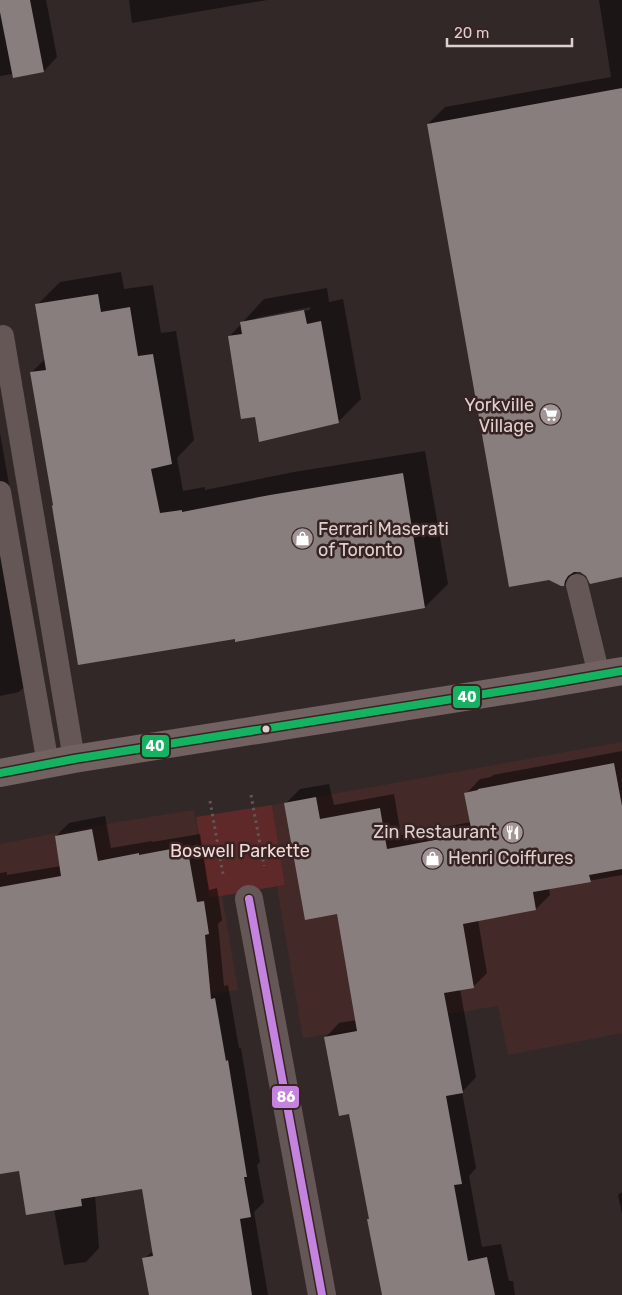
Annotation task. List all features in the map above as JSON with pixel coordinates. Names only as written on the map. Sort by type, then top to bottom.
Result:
[{"type":"main road","points":[[0,772],[610,673]]},
{"type":"street","points":[[249,899],[322,1295]]},
{"type":"lane","points":[[3,336],[61,761]]},
{"type":"lane","points":[[0,492],[61,761]]},
{"type":"lane","points":[[577,585],[610,673]]},
{"type":"path","points":[[251,796],[264,868]]},
{"type":"path","points":[[210,801],[223,876]]},
{"type":"shaded area","points":[[622,742],[622,1033],[508,1055],[498,1006],[303,1038],[277,887],[285,885],[272,805]]},
{"type":"shaded area","points":[[194,810],[209,898],[222,896],[238,990],[80,1015],[0,977],[0,844],[94,826]]},
{"type":"green space","name":"Boswell Parkette","points":[[272,805],[285,885],[209,898],[196,817]]},
{"type":"building","points":[[0,0],[30,0],[44,72],[13,78],[0,12]]},
{"type":"building","name":"Yorkville Village","points":[[622,88],[622,577],[590,584],[586,576],[580,572],[574,572],[568,576],[564,586],[549,580],[509,587],[427,124]]},
{"type":"building","points":[[98,294],[101,312],[130,307],[138,356],[153,354],[172,464],[151,469],[160,513],[182,510],[182,512],[403,473],[425,608],[235,642],[235,639],[78,665],[30,372],[46,370],[35,304]]},
{"type":"building","points":[[304,310],[307,324],[321,321],[339,423],[259,442],[255,417],[241,419],[228,336],[242,334],[240,322]]},
{"type":"building","points":[[614,763],[622,806],[622,869],[589,875],[591,882],[533,892],[536,910],[463,924],[474,988],[444,993],[463,1093],[446,1096],[462,1184],[454,1185],[468,1261],[487,1257],[495,1295],[382,1295],[349,1114],[339,1116],[324,1037],[357,1031],[337,914],[305,920],[284,803],[316,797],[320,819],[380,808],[387,849],[472,833],[464,793]]},
{"type":"building","points":[[92,829],[98,861],[187,846],[197,902],[204,901],[209,934],[205,935],[211,999],[215,998],[226,1061],[228,1060],[247,1177],[244,1177],[251,1217],[240,1219],[252,1295],[149,1295],[142,1258],[153,1256],[142,1189],[81,1199],[82,1206],[26,1215],[19,1171],[0,1174],[0,887],[61,876],[55,836]]},
{"type":"transit line","name":"40","points":[[0,773],[74,759],[622,671]]},
{"type":"transit line","name":"86","points":[[249,899],[322,1295]]},
{"type":"place","name":"Yorkville Village","points":[[550,415]]},
{"type":"place","name":"Ferrari Maserati of Toronto","points":[[302,539]]},
{"type":"place","name":"Zin Restaurant","points":[[513,832]]},
{"type":"place","name":"Henri Coiffures","points":[[432,858]]}]
